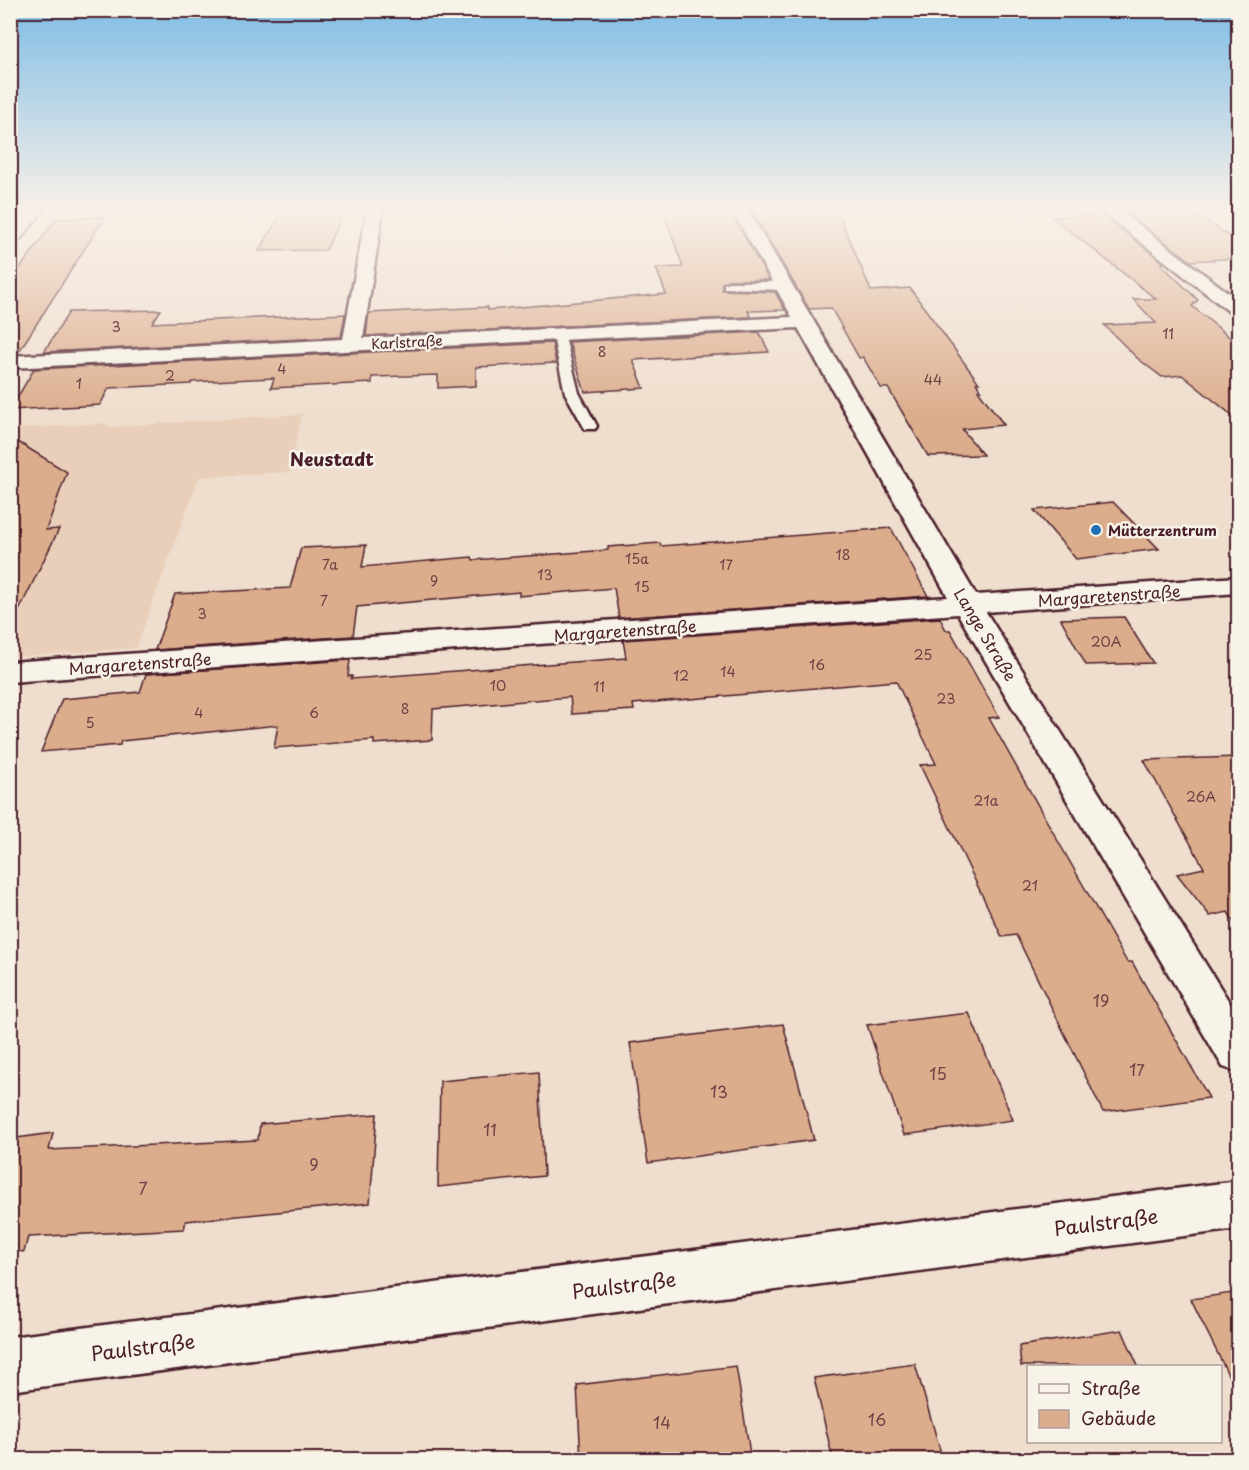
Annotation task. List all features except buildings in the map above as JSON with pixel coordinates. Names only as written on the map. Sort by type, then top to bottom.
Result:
[{"type":"street","points":[[352,344],[363,279]]},
{"type":"street","name":"Lange Straße","points":[[779,279],[968,606],[1239,1053]]},
{"type":"street","points":[[1199,279],[1239,309]]},
{"type":"street","name":"Karlstraße","points":[[10,362],[803,322]]},
{"type":"street","name":"Margaretenstraße","points":[[10,672],[968,606],[1239,585]]},
{"type":"street","name":"Paulstraße","points":[[10,1364],[1239,1205]]},
{"type":"lane","points":[[728,286],[783,286]]},
{"type":"lane","points":[[561,334],[560,341],[572,393],[590,426]]},
{"type":"shaded area","points":[[302,414],[290,472],[199,477],[136,648],[11,657],[11,632],[30,588],[11,589],[11,429],[107,423],[107,427]]},
{"type":"place","name":"Mütterzentrum","points":[[1096,530]]},
{"type":"district","name":"Neustadt","points":[[332,458]]}]
